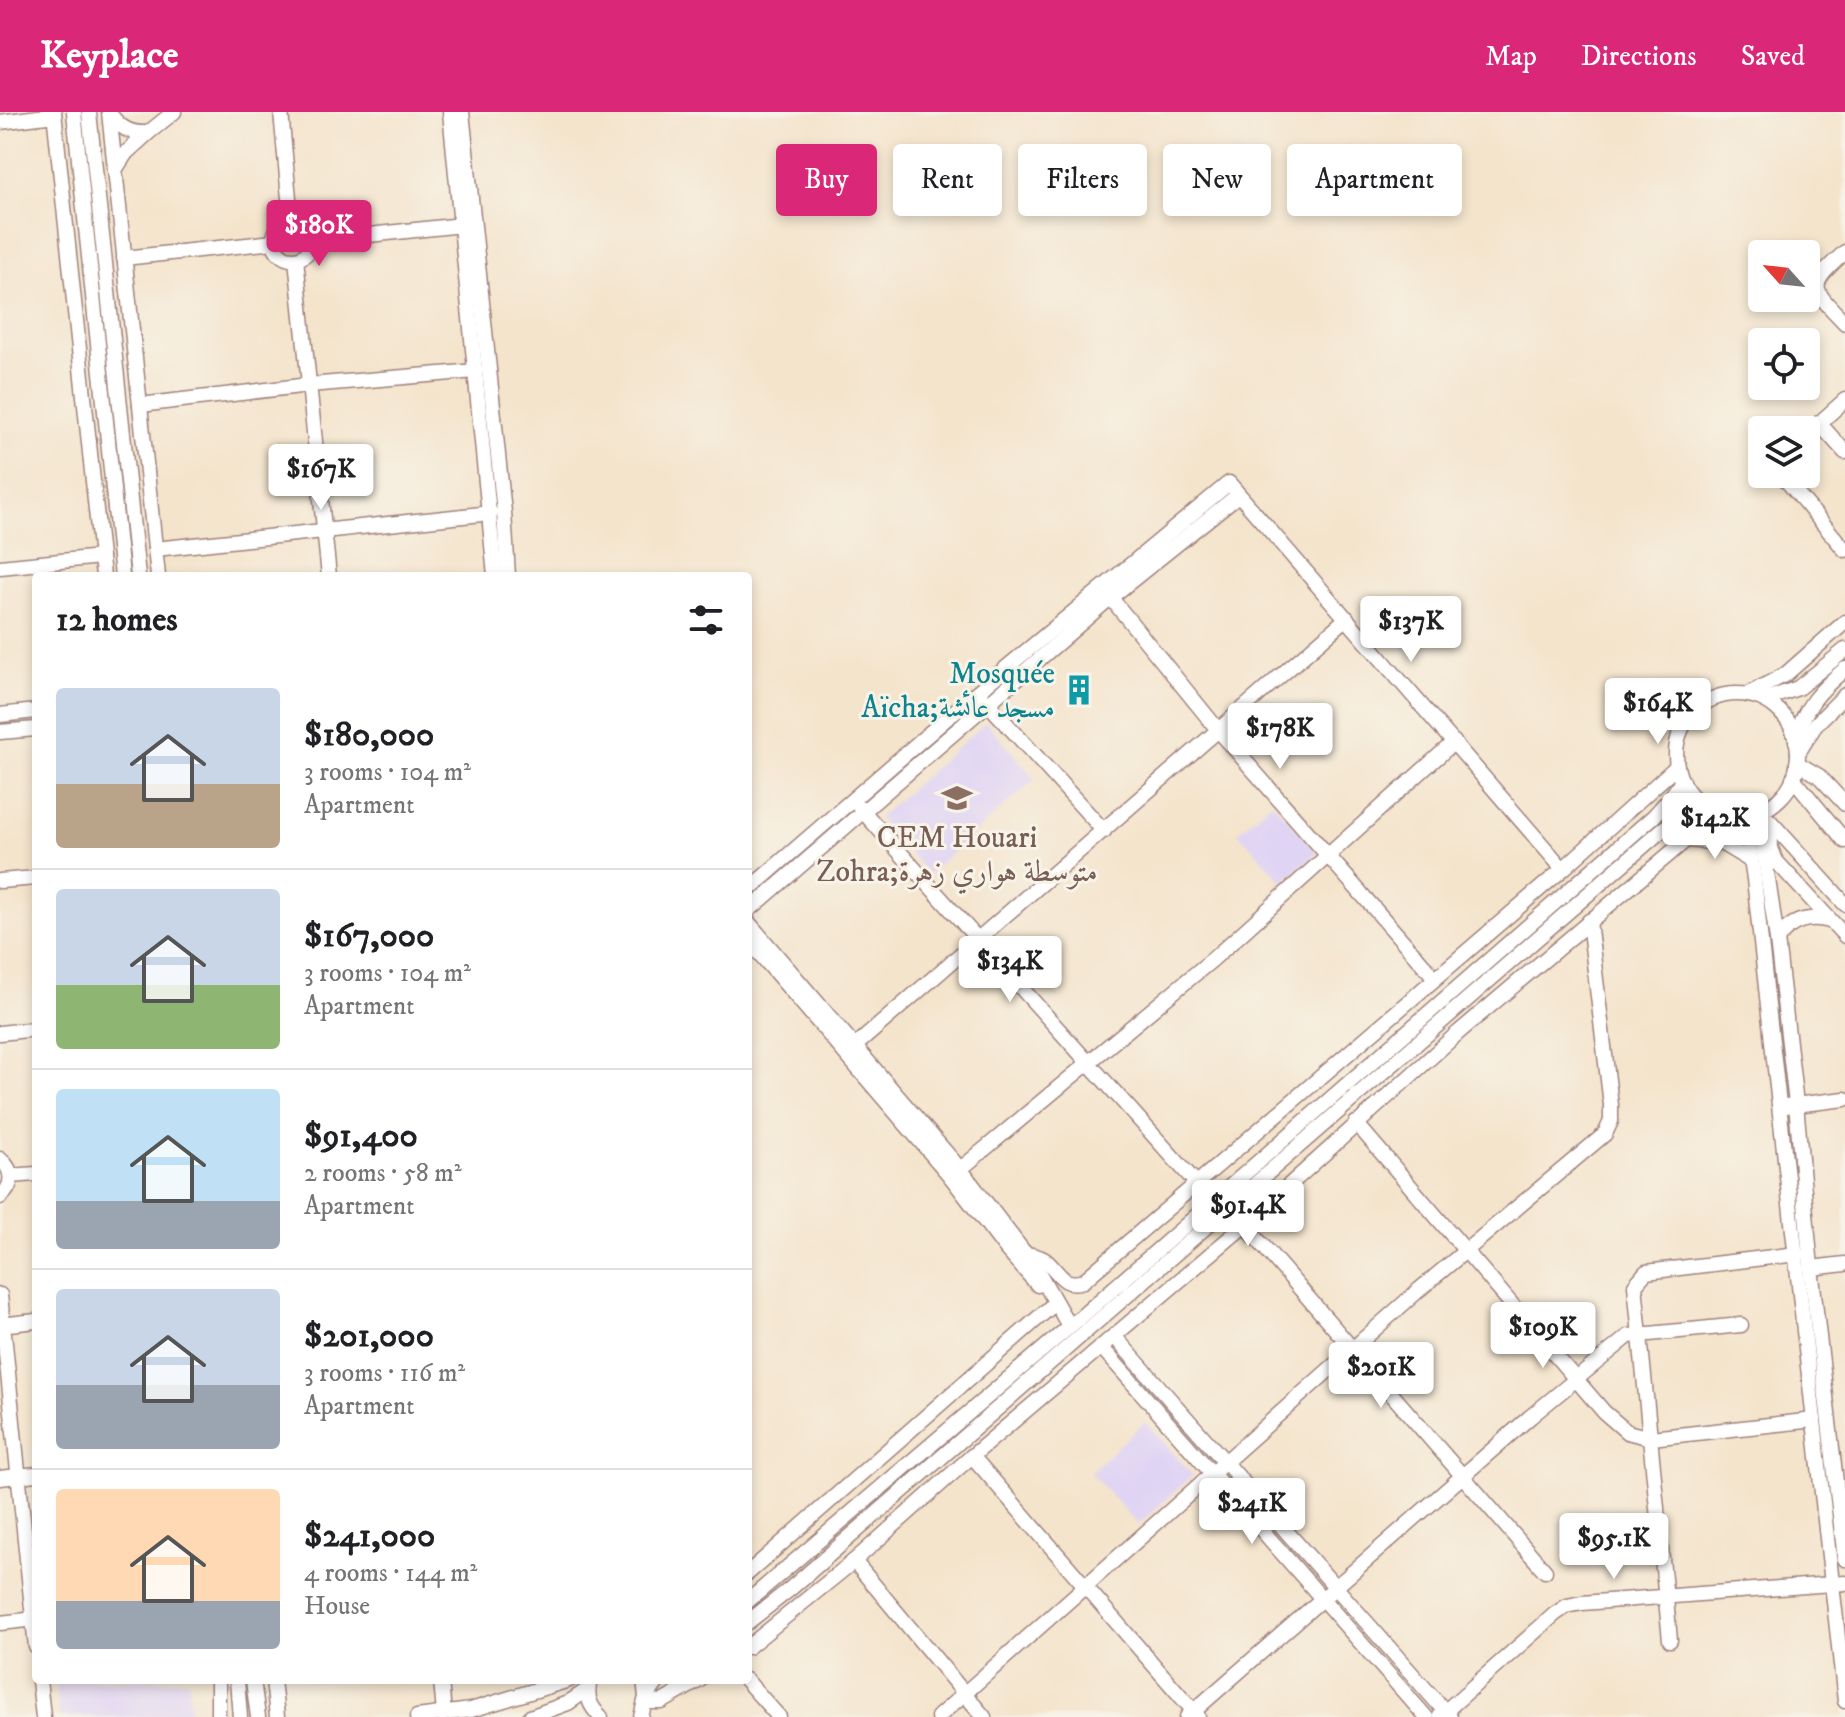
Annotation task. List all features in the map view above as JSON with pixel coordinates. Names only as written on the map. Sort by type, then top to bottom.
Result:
[{"type":"street","points":[[74,112],[122,572]]},
{"type":"street","points":[[89,112],[138,572]]},
{"type":"street","points":[[109,112],[125,130],[137,134],[148,133]]},
{"type":"street","points":[[109,112],[158,572]]},
{"type":"street","points":[[115,170],[126,153],[174,112]]},
{"type":"street","points":[[281,112],[291,220]]},
{"type":"street","points":[[450,112],[495,572]]},
{"type":"street","points":[[462,112],[508,572]]},
{"type":"street","points":[[0,122],[54,114],[103,572]]},
{"type":"street","points":[[291,220],[304,224],[313,241],[307,253],[296,259],[279,253],[274,242],[276,230],[291,220]]},
{"type":"street","points":[[313,241],[462,225]]},
{"type":"street","points":[[124,258],[274,242]]},
{"type":"street","points":[[1845,252],[1821,274],[1817,285],[1820,296],[1845,323]]},
{"type":"street","points":[[296,259],[329,572]]},
{"type":"street","points":[[140,405],[309,385],[476,371]]},
{"type":"street","points":[[1820,422],[1845,400]]},
{"type":"street","points":[[1820,424],[1845,452]]},
{"type":"street","points":[[1793,488],[1844,547]]},
{"type":"street","points":[[752,886],[977,692],[1234,489],[1563,869]]},
{"type":"street","points":[[155,549],[491,513]]},
{"type":"street","points":[[0,567],[101,557]]},
{"type":"street","points":[[752,908],[989,704],[1106,593]]},
{"type":"street","points":[[1106,593],[1219,731],[1435,978]]},
{"type":"street","points":[[850,1050],[1347,618]]},
{"type":"street","points":[[1747,695],[1786,674],[1845,622]]},
{"type":"street","points":[[1764,700],[1798,688],[1845,650]]},
{"type":"street","points":[[1843,799],[1797,752],[1785,717],[1764,700],[1730,694],[1714,698],[1688,718],[1676,749],[1682,781],[1688,792],[1707,808],[1738,816],[1763,815],[1785,792],[1793,778],[1797,752],[1803,715],[1819,692],[1845,669]]},
{"type":"street","points":[[977,692],[1104,831]]},
{"type":"street","points":[[1797,752],[1816,724],[1845,695]]},
{"type":"street","points":[[0,715],[32,711]]},
{"type":"street","points":[[0,732],[32,729]]},
{"type":"street","points":[[956,1174],[1213,959],[1454,742]]},
{"type":"street","points":[[1026,1254],[1043,1259],[1065,1282],[1074,1285],[1083,1281],[1563,869],[1677,766]]},
{"type":"street","points":[[1793,778],[1845,841]]},
{"type":"street","points":[[752,1598],[1654,816],[1682,781]]},
{"type":"street","points":[[852,799],[1197,1184]]},
{"type":"street","points":[[752,1619],[1663,829],[1688,813],[1707,808]]},
{"type":"street","points":[[752,1644],[854,1561],[972,1456],[1245,1225],[1356,1123],[1589,921],[1722,814]]},
{"type":"street","points":[[1763,815],[1845,904]]},
{"type":"street","points":[[1763,815],[1776,861],[1845,936]]},
{"type":"street","points":[[1763,815],[1796,1104],[1839,1584],[1845,1701]]},
{"type":"street","points":[[1738,816],[1748,838],[1797,1254],[1845,1559]]},
{"type":"street","points":[[1686,840],[1721,843],[1751,861]]},
{"type":"street","points":[[0,881],[32,878]]},
{"type":"street","points":[[1777,940],[1796,922],[1813,918],[1830,921]]},
{"type":"street","points":[[938,1717],[1507,1214],[1605,1134],[1610,1126],[1611,1105],[1589,921]]},
{"type":"street","points":[[752,927],[850,1050],[1026,1254],[1069,1326]]},
{"type":"street","points":[[752,944],[850,1050]]},
{"type":"street","points":[[0,1033],[32,1029]]},
{"type":"street","points":[[1778,1107],[1845,1099]]},
{"type":"street","points":[[1356,1123],[1575,1378],[1620,1426],[1636,1436],[1651,1438],[1845,1417]]},
{"type":"street","points":[[0,1159],[11,1176],[8,1190],[0,1197]]},
{"type":"street","points":[[11,1176],[32,1174]]},
{"type":"street","points":[[956,1174],[1006,1249],[1055,1303]]},
{"type":"street","points":[[1245,1225],[1545,1571]]},
{"type":"street","points":[[1670,1640],[1635,1285],[1646,1272],[1797,1254]]},
{"type":"street","points":[[1811,1268],[1845,1264]]},
{"type":"street","points":[[0,1295],[32,1592]]},
{"type":"street","points":[[752,1569],[1055,1303]]},
{"type":"street","points":[[2,1325],[32,1321]]},
{"type":"street","points":[[972,1456],[1193,1715],[1462,1475],[1629,1336],[1741,1325]]},
{"type":"street","points":[[1115,1337],[1336,1586],[1445,1715],[1567,1606],[1839,1584]]},
{"type":"street","points":[[1102,1348],[1426,1717]]},
{"type":"street","points":[[0,1478],[32,1474]]},
{"type":"street","points":[[854,1561],[984,1717]]},
{"type":"street","points":[[0,1623],[32,1619]]},
{"type":"street","points":[[39,1684],[43,1717]]},
{"type":"street","points":[[218,1684],[218,1717]]},
{"type":"street","points":[[237,1684],[240,1717]]},
{"type":"street","points":[[254,1684],[258,1717]]},
{"type":"street","points":[[273,1684],[277,1717]]},
{"type":"street","points":[[441,1684],[444,1714]]},
{"type":"street","points":[[417,1717],[507,1701],[557,1684]]},
{"type":"street","points":[[641,1708],[644,1684]]},
{"type":"street","points":[[641,1708],[656,1684]]},
{"type":"street","points":[[641,1708],[662,1702],[693,1684]]},
{"type":"street","points":[[750,1684],[779,1717]]},
{"type":"street","points":[[588,1685],[588,1700],[600,1717]]},
{"type":"street","points":[[530,1717],[568,1703],[588,1685]]},
{"type":"street","points":[[584,1717],[600,1717]]},
{"type":"shaded area","name":"CEM Houari Zohra;متوسطة هواري زهرة","points":[[986,722],[1035,779],[928,874],[878,818]]},
{"type":"shaded area","points":[[1272,802],[1317,852],[1283,882],[1238,832]]},
{"type":"shaded area","points":[[1145,1422],[1193,1475],[1138,1525],[1090,1472]]},
{"type":"shaded area","points":[[56,1684],[189,1684],[190,1717],[59,1717]]},
{"type":"place","name":"Mosquée Aïcha;مسجد عائشة","points":[[1079,690]]},
{"type":"place","name":"CEM Houari Zohra;متوسطة هواري زهرة","points":[[957,798]]}]
